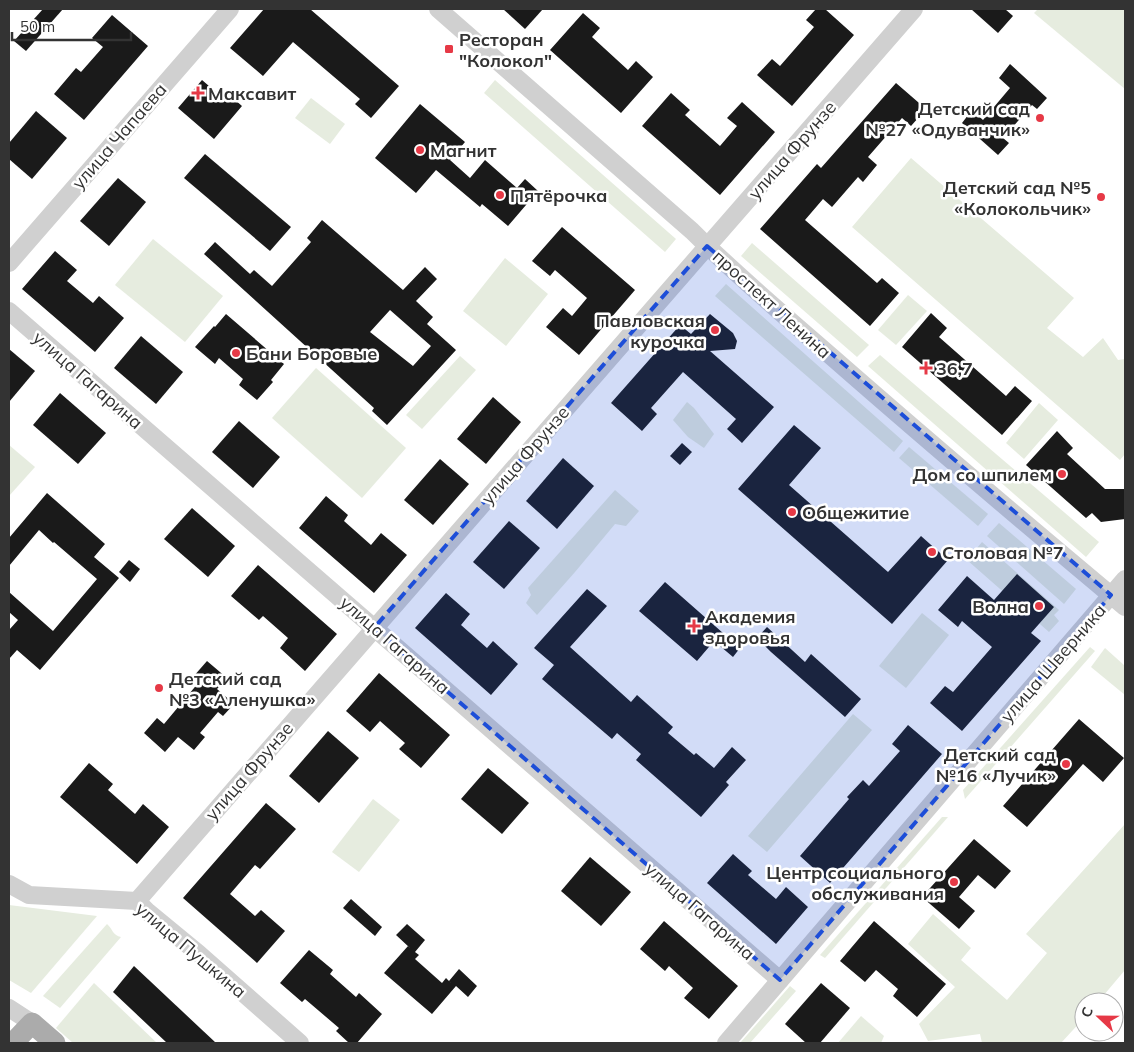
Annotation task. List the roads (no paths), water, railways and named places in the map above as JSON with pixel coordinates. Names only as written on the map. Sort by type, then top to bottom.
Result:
[{"type":"main road","points":[[13,1043],[32,1023],[55,1043]]},
{"type":"street","name":"улица Чапаева","points":[[9,263],[230,9]]},
{"type":"street","name":"проспект Ленина","points":[[438,9],[911,426],[1125,607]]},
{"type":"street","name":"улица Фрунзе","points":[[136,901],[914,9]]},
{"type":"street","name":"улица Гагарина","points":[[9,311],[780,980]]},
{"type":"street","name":"улица Шверника","points":[[726,1043],[1125,579]]},
{"type":"street","name":"улица Пушкина","points":[[9,884],[29,895],[136,901],[300,1043]]},
{"type":"street","points":[[9,1008],[32,1023]]},
{"type":"place","name":"Ресторан \"Колокол\"","points":[[449,49]]},
{"type":"place","name":"Максавит","points":[[198,93]]},
{"type":"place","name":"Детский сад №27 «Одуванчик»","points":[[1040,118]]},
{"type":"place","name":"Магнит","points":[[420,150]]},
{"type":"place","name":"Пятёрочка","points":[[500,195]]},
{"type":"place","name":"Детский сад №5 «Колокольчик»","points":[[1101,197]]},
{"type":"place","name":"Павловская курочка","points":[[715,330]]},
{"type":"place","name":"Бани Боровые","points":[[236,353]]},
{"type":"place","name":"36,7","points":[[926,368]]},
{"type":"place","name":"Дом со шпилем","points":[[1062,474]]},
{"type":"place","name":"Общежитие","points":[[792,512]]},
{"type":"place","name":"Столовая №7","points":[[932,552]]},
{"type":"place","name":"Волна","points":[[1039,606]]},
{"type":"place","name":"Академия здоровья","points":[[694,626]]},
{"type":"place","name":"Детский сад №3 «Аленушка»","points":[[159,688]]},
{"type":"place","name":"Детский сад №16 «Лучик»","points":[[1066,764]]},
{"type":"place","name":"Центр социального обслуживания","points":[[954,882]]}]
